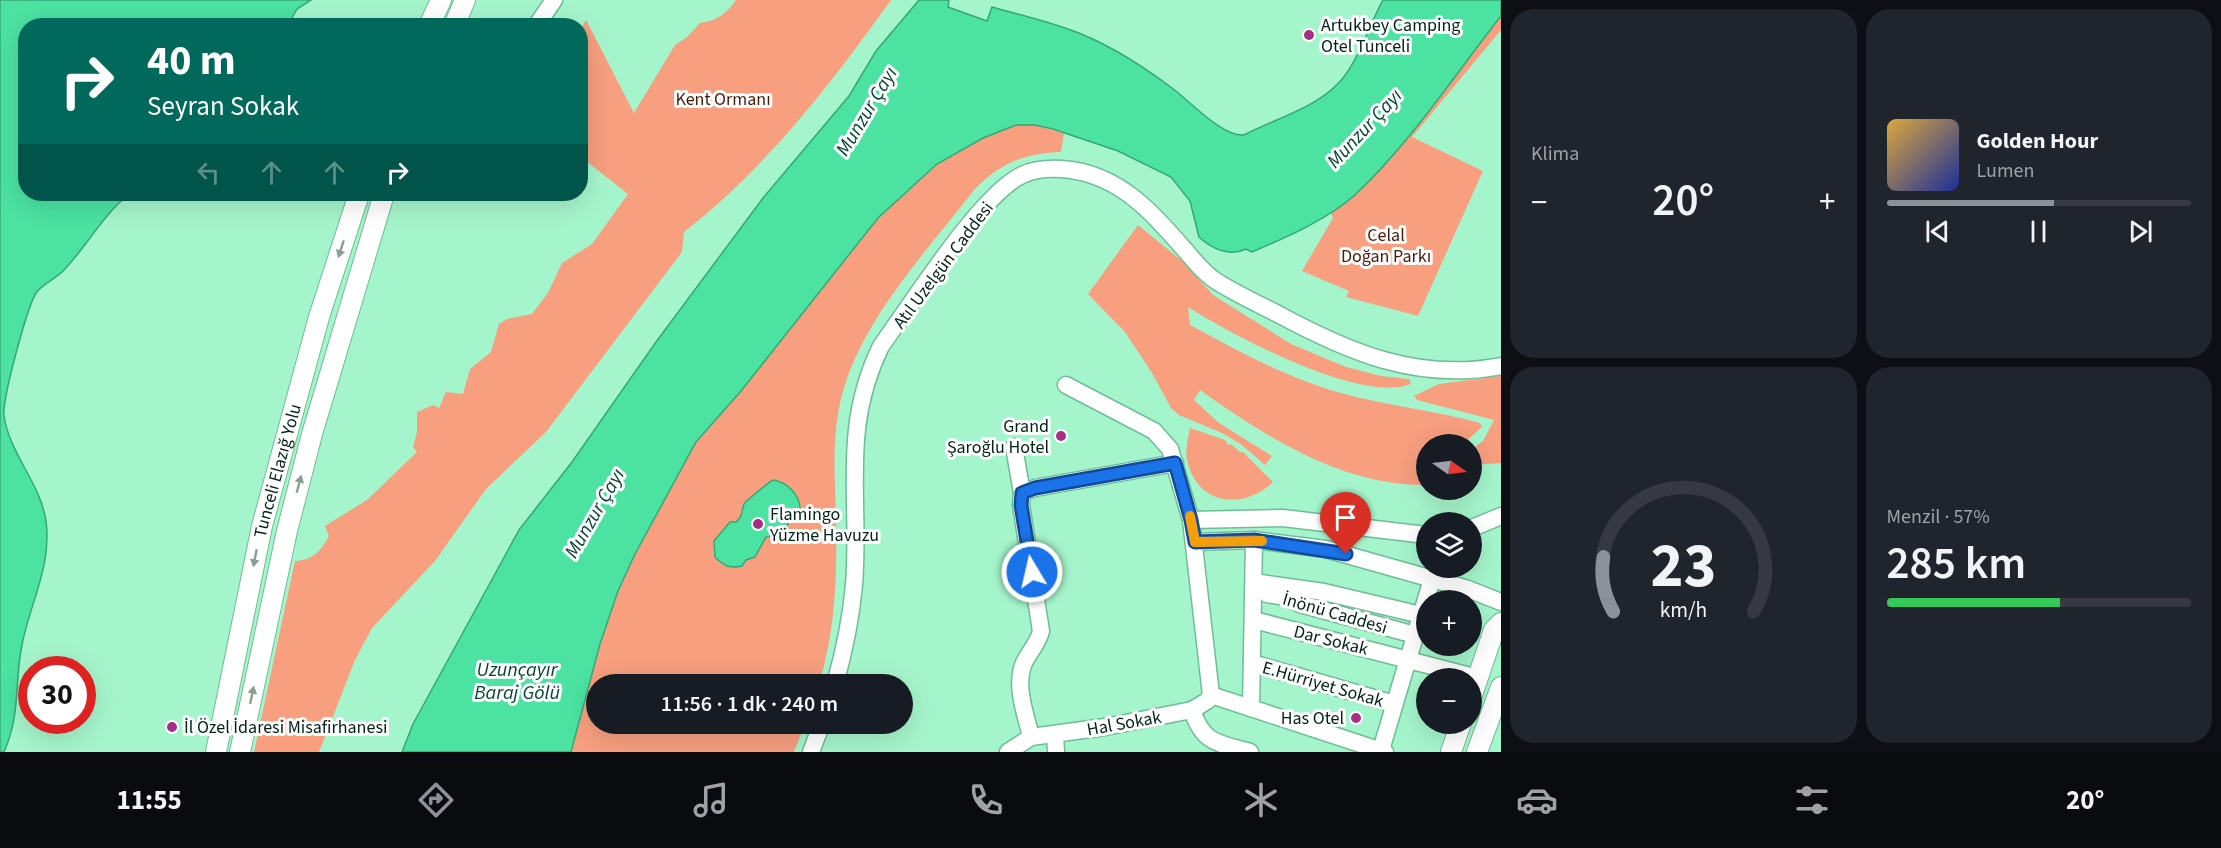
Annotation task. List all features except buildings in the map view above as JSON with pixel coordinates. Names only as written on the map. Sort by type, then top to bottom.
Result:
[{"type":"main road","points":[[433,18],[441,0]]},
{"type":"main road","points":[[457,18],[465,0]]},
{"type":"main road","name":"Tunceli Elazığ Yolu","points":[[216,752],[262,526],[320,317],[357,201]]},
{"type":"main road","name":"Tunceli Elazığ Yolu","points":[[240,752],[292,509],[315,423],[382,201]]},
{"type":"main road","points":[[1481,668],[1494,630],[1501,623]]},
{"type":"main road","points":[[1478,752],[1501,687]]},
{"type":"main road","points":[[1451,752],[1457,734]]},
{"type":"street","points":[[542,18],[554,0]]},
{"type":"street","name":"Atıl Uzelgün Caddesi","points":[[837,674],[854,584],[855,431],[873,363],[881,346],[972,223],[999,192],[1024,174],[1059,169],[1082,172],[1101,178],[1129,193],[1155,216],[1216,281],[1330,343],[1386,361],[1422,369],[1457,371],[1501,366]]},
{"type":"street","points":[[1066,385],[1154,431],[1170,449],[1191,520],[1195,542],[1211,695],[1383,751],[1394,704],[1416,632]]},
{"type":"street","points":[[1008,752],[1031,738],[1021,678],[1024,664],[1039,640],[1041,631],[1014,447]]},
{"type":"street","points":[[1022,493],[1035,488],[1175,463]]},
{"type":"street","points":[[1482,524],[1501,516]]},
{"type":"street","points":[[1191,520],[1283,518],[1416,534]]},
{"type":"street","points":[[1195,542],[1254,540],[1346,554],[1501,602]]},
{"type":"street","name":"İnönü Caddesi","points":[[1251,708],[1254,540]]},
{"type":"street","points":[[1429,590],[1432,579]]},
{"type":"street","name":"İnönü Caddesi","points":[[1254,587],[1324,591],[1416,614]]},
{"type":"street","name":"İnönü Caddesi","points":[[1254,587],[1300,604],[1415,635]]},
{"type":"street","name":"Dar Sokak","points":[[1254,620],[1408,659],[1430,668]]},
{"type":"street","name":"E.Hürriyet Sokak","points":[[1252,663],[1394,704]]},
{"type":"street","name":"Hal Sokak","points":[[1031,738],[1055,744],[1192,710],[1207,701],[1211,695]]},
{"type":"street","points":[[1192,710],[1197,728],[1208,739],[1250,752]]},
{"type":"street","points":[[811,752],[818,734]]},
{"type":"green space","name":"Kent Ormanı","points":[[736,0],[891,0],[796,124],[742,181],[684,232],[682,252],[546,432],[486,489],[435,561],[372,628],[355,660],[319,752],[254,752],[295,561],[307,559],[315,554],[329,536],[325,526],[367,500],[417,452],[413,447],[417,432],[417,412],[433,405],[439,408],[446,392],[463,394],[470,369],[491,352],[499,324],[507,319],[532,314],[548,293],[562,263],[592,244],[628,194],[588,163],[588,24],[634,113],[675,45],[687,37],[700,23],[711,21],[729,9]]},
{"type":"green space","name":"Celal Doğan Parkı","points":[[1501,16],[1501,30],[1412,137],[1483,171],[1418,316],[1346,297],[1349,291],[1302,271],[1333,218],[1331,213],[1379,170],[1401,145]]},
{"type":"green space","points":[[1016,125],[1035,125],[1064,133],[1061,152],[1035,155],[1013,162],[993,173],[974,190],[894,293],[860,348],[847,378],[835,435],[834,601],[829,643],[822,674],[592,674],[618,591],[635,554],[696,442],[741,391],[878,218],[937,164],[983,138]]},
{"type":"green space","points":[[1138,225],[1182,261],[1213,295],[1291,344],[1346,367],[1381,376],[1409,379],[1411,384],[1389,388],[1330,376],[1297,364],[1234,334],[1188,307],[1190,325],[1264,364],[1322,387],[1480,423],[1482,427],[1474,434],[1416,434],[1416,484],[1395,483],[1335,468],[1307,455],[1251,425],[1200,390],[1194,400],[1219,423],[1272,456],[1265,465],[1242,445],[1224,434],[1179,415],[1171,408],[1152,373],[1125,332],[1088,294]]},
{"type":"green space","points":[[1501,376],[1501,463],[1482,464],[1482,442],[1494,420],[1417,400],[1414,396],[1439,384]]},
{"type":"green space","points":[[1190,428],[1225,440],[1228,445],[1231,444],[1243,452],[1273,482],[1261,491],[1235,500],[1222,499],[1210,494],[1200,487],[1192,475],[1187,460]]},
{"type":"green space","points":[[586,696],[586,734],[801,734],[794,752],[571,752]]},
{"type":"water","points":[[0,0],[311,0],[297,9],[292,18],[18,18],[18,201],[121,201],[64,270],[36,293],[16,354],[4,406],[7,430],[12,443],[43,507],[47,538],[43,569],[20,656],[18,656],[15,712],[4,752],[0,752]]},
{"type":"water","name":"Uzunçayır Baraj Gölü","points":[[919,0],[949,0],[948,7],[987,21],[992,7],[1082,34],[1109,47],[1148,70],[1216,124],[1235,134],[1244,135],[1297,111],[1333,88],[1355,60],[1383,0],[1501,0],[1501,16],[1414,131],[1376,174],[1356,194],[1320,220],[1252,252],[1246,249],[1228,252],[1210,245],[1199,237],[1190,201],[1171,177],[1118,151],[1053,129],[1035,125],[1016,125],[983,138],[937,164],[878,218],[741,391],[696,442],[635,554],[618,591],[592,674],[586,674],[586,696],[571,752],[402,752],[413,724],[519,530],[572,462],[656,342],[763,198],[849,96],[876,51]]},
{"type":"water","name":"Flamingo Yüzme Havuzu","points":[[773,480],[783,483],[792,490],[798,499],[800,509],[789,517],[787,527],[783,532],[766,537],[755,557],[746,560],[742,566],[724,565],[715,557],[714,541],[730,522],[738,520],[745,502]]},
{"type":"slow traffic","points":[[1190,516],[1195,542],[1262,541]]},
{"type":"place","name":"Artukbey Camping Otel Tunceli","points":[[1309,35]]},
{"type":"place","name":"Grand Şaroğlu Hotel","points":[[1061,436]]},
{"type":"place","name":"Flamingo Yüzme Havuzu","points":[[758,524]]},
{"type":"place","name":"Has Otel","points":[[1356,718]]},
{"type":"place","name":"İl Özel İdaresi Misafirhanesi","points":[[172,727]]},
{"type":"route","points":[[1032,572],[1020,498],[1022,493],[1035,488],[1175,463],[1195,542],[1254,540],[1294,544],[1346,554]]},
{"type":"water label","name":"Munzur Çayı","points":[[866,111]]},
{"type":"water label","name":"Munzur Çayı","points":[[1364,128]]},
{"type":"water label","name":"Munzur Çayı","points":[[594,513]]}]
